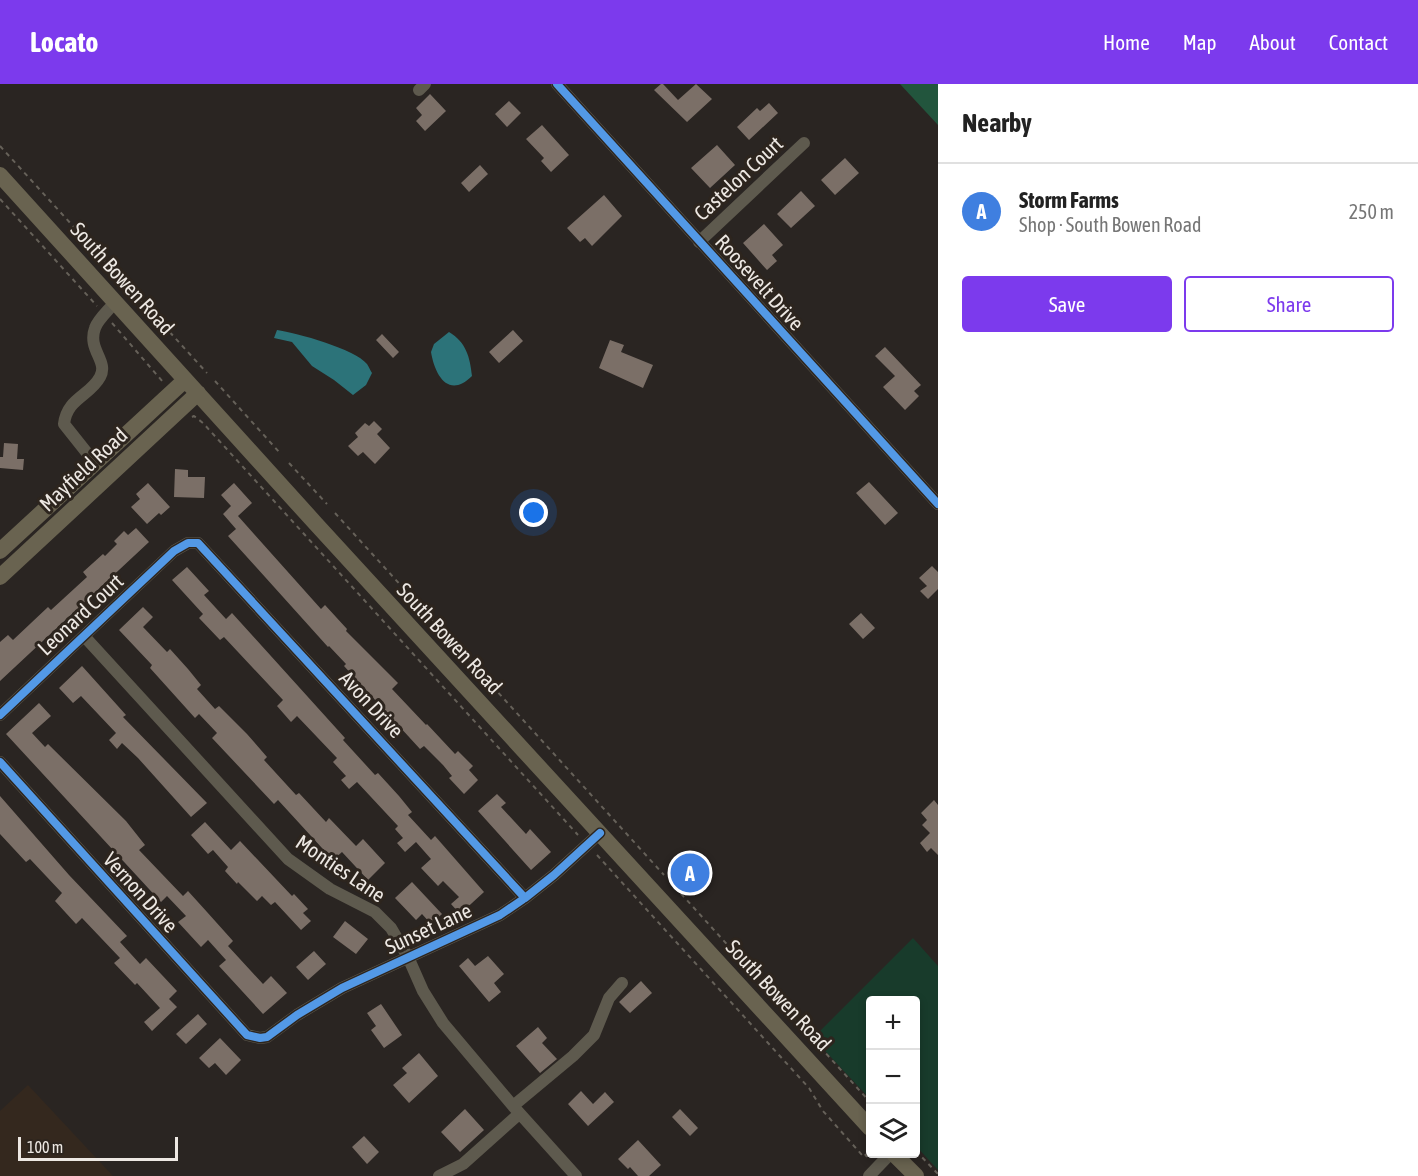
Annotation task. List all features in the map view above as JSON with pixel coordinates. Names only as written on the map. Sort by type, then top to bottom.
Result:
[{"type":"main road","name":"South Bowen Road","points":[[0,175],[107,305],[198,393],[866,1124]]},
{"type":"main road","points":[[0,551],[185,380]]},
{"type":"main road","name":"Mayfield Road","points":[[0,577],[198,393]]},
{"type":"main road","points":[[898,1158],[916,1176]]},
{"type":"street","name":"Roosevelt Drive","points":[[557,84],[938,504]]},
{"type":"street","name":"Castelon Court","points":[[699,242],[804,142]]},
{"type":"street","points":[[95,463],[64,424],[66,412],[101,376],[102,362],[92,345],[95,327],[107,305]]},
{"type":"street","name":"Leonard Court","points":[[0,715],[174,551],[188,543]]},
{"type":"street","name":"Avon Drive","points":[[188,543],[198,543],[204,548],[525,898]]},
{"type":"street","name":"Monties Lane","points":[[84,636],[288,859],[330,889],[375,912],[391,928],[408,957],[423,991],[443,1023],[516,1110],[576,1176]]},
{"type":"street","name":"Vernon Drive","points":[[0,762],[247,1035],[260,1038]]},
{"type":"street","name":"Sunset Lane","points":[[260,1038],[267,1037],[297,1015],[342,988],[500,915],[525,898],[600,833]]},
{"type":"street","points":[[439,1176],[463,1164],[594,1035],[609,998],[622,983]]},
{"type":"street","points":[[869,1176],[886,1158]]},
{"type":"path","points":[[0,146],[207,373]]},
{"type":"path","points":[[0,199],[107,305]]},
{"type":"path","points":[[112,323],[163,381]]},
{"type":"path","points":[[215,381],[280,453]]},
{"type":"path","points":[[194,416],[203,423],[578,835]]},
{"type":"path","points":[[289,463],[327,504]]},
{"type":"path","points":[[335,513],[664,875]]},
{"type":"path","points":[[597,855],[809,1088],[822,1111],[862,1155],[864,1153],[866,1156]]},
{"type":"path","points":[[675,886],[866,1098]]},
{"type":"path","points":[[920,1156],[938,1174]]},
{"type":"shaded area","points":[[28,1085],[113,1176],[0,1176],[0,1111]]},
{"type":"green space","points":[[900,84],[938,84],[938,125]]},
{"type":"green space","points":[[913,938],[938,966],[938,1170],[920,1150],[920,996],[866,996],[866,1095],[813,1038]]},
{"type":"water","points":[[277,330],[325,342],[361,358],[372,373],[366,385],[353,395],[312,366],[292,342],[274,338]]},
{"type":"water","points":[[449,332],[463,345],[472,376],[464,383],[456,385],[444,382],[436,369],[431,352],[434,344]]},
{"type":"building","points":[[661,84],[678,100],[696,84],[712,99],[687,122],[654,90]]},
{"type":"building","points":[[430,94],[446,111],[425,131],[416,121],[422,115],[416,108]]},
{"type":"building","points":[[509,101],[521,113],[507,127],[495,114]]},
{"type":"building","points":[[769,103],[778,113],[749,140],[737,127],[757,108],[760,111]]},
{"type":"building","points":[[542,125],[569,155],[551,172],[541,161],[544,158],[526,139]]},
{"type":"building","points":[[717,145],[735,165],[710,188],[691,168]]},
{"type":"building","points":[[845,158],[859,173],[835,195],[821,180]]},
{"type":"building","points":[[480,165],[488,174],[469,192],[461,183]]},
{"type":"building","points":[[801,191],[815,206],[791,228],[777,214]]},
{"type":"building","points":[[604,195],[622,216],[592,246],[585,238],[580,242],[567,228]]},
{"type":"building","points":[[764,224],[783,245],[772,255],[777,261],[767,270],[743,243]]},
{"type":"building","points":[[513,330],[523,341],[499,363],[489,352]]},
{"type":"building","points":[[382,334],[399,352],[393,358],[376,340]]},
{"type":"building","points":[[610,340],[624,345],[621,352],[653,365],[643,388],[599,368]]},
{"type":"building","points":[[885,347],[921,385],[914,391],[919,396],[905,410],[883,387],[895,376],[875,356]]},
{"type":"building","points":[[374,421],[382,429],[377,434],[390,448],[375,464],[363,452],[358,456],[348,446],[358,437],[355,433],[365,423],[369,426]]},
{"type":"building","points":[[4,443],[18,444],[17,459],[24,459],[23,470],[0,468]]},
{"type":"building","points":[[175,469],[188,470],[188,477],[205,477],[204,498],[174,497]]},
{"type":"building","points":[[869,482],[898,513],[885,525],[856,493]]},
{"type":"building","points":[[148,483],[170,507],[147,524],[131,507],[140,499],[136,494]]},
{"type":"building","points":[[234,483],[252,503],[238,516],[321,609],[325,605],[347,629],[346,631],[398,683],[392,689],[455,754],[458,751],[473,766],[469,770],[478,780],[464,794],[449,778],[452,776],[443,765],[424,746],[420,749],[344,666],[346,664],[228,536],[236,529],[223,514],[231,506],[221,495]]},
{"type":"building","points":[[136,528],[149,542],[0,681],[0,642],[8,635],[13,640],[48,607],[51,610],[87,577],[83,572],[117,544],[114,541],[124,531],[128,535]]},
{"type":"building","points":[[932,566],[938,572],[938,589],[928,599],[920,591],[927,586],[919,578]]},
{"type":"building","points":[[187,567],[209,591],[204,595],[226,619],[232,613],[345,738],[343,740],[375,775],[378,773],[399,796],[412,812],[408,815],[431,840],[435,836],[484,892],[460,914],[451,904],[459,897],[443,881],[438,886],[421,868],[431,859],[416,842],[405,852],[397,843],[403,838],[395,829],[398,826],[357,782],[349,789],[341,780],[346,776],[333,762],[337,758],[297,716],[291,722],[277,706],[283,700],[224,637],[220,640],[199,618],[203,614],[172,580]]},
{"type":"building","points":[[143,607],[153,617],[143,627],[167,652],[170,649],[201,685],[197,689],[215,709],[219,706],[247,734],[267,757],[264,760],[296,795],[299,793],[326,822],[329,818],[356,846],[363,839],[385,863],[368,880],[342,852],[333,860],[278,800],[274,804],[212,738],[217,733],[199,714],[195,718],[150,668],[152,665],[119,630]]},
{"type":"building","points":[[861,613],[875,628],[863,639],[849,624]]},
{"type":"building","points":[[82,666],[126,715],[123,717],[207,803],[191,817],[122,743],[117,749],[109,740],[116,733],[81,696],[73,703],[59,688]]},
{"type":"building","points":[[39,703],[51,716],[32,733],[45,747],[48,744],[126,821],[145,845],[139,850],[183,896],[188,891],[233,941],[228,946],[263,984],[271,976],[287,993],[263,1014],[219,966],[226,960],[208,940],[201,947],[178,922],[186,916],[167,896],[161,902],[6,734]]},
{"type":"building","points":[[497,794],[506,803],[501,807],[526,834],[530,829],[551,852],[531,870],[478,811]]},
{"type":"building","points":[[0,796],[69,875],[127,936],[120,942],[140,964],[146,958],[177,991],[169,999],[177,1007],[152,1031],[144,1022],[160,1008],[114,963],[120,958],[82,918],[76,924],[55,901],[62,893],[30,859],[26,862],[0,834]]},
{"type":"building","points":[[934,800],[938,805],[938,855],[931,848],[927,852],[920,843],[930,833],[922,825],[927,820],[921,813]]},
{"type":"building","points":[[205,822],[231,850],[240,841],[292,896],[294,894],[308,909],[303,913],[311,921],[301,930],[275,902],[271,905],[262,896],[257,901],[238,882],[237,884],[225,871],[228,867],[213,850],[208,854],[191,835]]},
{"type":"building","points":[[412,882],[442,914],[431,924],[422,914],[416,920],[395,898]]},
{"type":"building","points":[[345,921],[368,939],[356,954],[333,937]]},
{"type":"building","points":[[314,951],[326,964],[308,980],[296,967]]},
{"type":"building","points":[[488,956],[504,974],[494,983],[501,992],[489,1002],[459,966],[468,958],[475,966]]},
{"type":"building","points":[[641,981],[652,993],[630,1013],[619,1002]]},
{"type":"building","points":[[381,1004],[402,1035],[384,1048],[371,1030],[376,1026],[367,1013]]},
{"type":"building","points":[[198,1014],[207,1024],[186,1044],[176,1034]]},
{"type":"building","points":[[538,1027],[547,1038],[542,1043],[557,1059],[540,1073],[516,1046]]},
{"type":"building","points":[[220,1038],[241,1060],[226,1075],[215,1063],[209,1068],[199,1058]]},
{"type":"building","points":[[419,1053],[438,1076],[409,1103],[393,1085],[407,1073],[402,1068]]},
{"type":"building","points":[[581,1091],[593,1104],[605,1092],[614,1102],[588,1126],[568,1104]]},
{"type":"building","points":[[465,1109],[484,1130],[460,1152],[441,1132]]},
{"type":"building","points":[[680,1109],[698,1128],[690,1136],[672,1117]]},
{"type":"building","points":[[364,1136],[379,1152],[367,1164],[352,1147]]},
{"type":"building","points":[[638,1140],[661,1165],[649,1176],[638,1176],[618,1159]]},
{"type":"cycle path","points":[[557,84],[938,504]]},
{"type":"cycle path","points":[[0,715],[174,551],[188,543],[198,543],[525,898]]},
{"type":"cycle path","points":[[0,762],[247,1035],[260,1038],[267,1037],[297,1015],[342,988],[500,915],[554,875],[600,833]]},
{"type":"place","name":"Storm Farms","points":[[690,873]]}]
